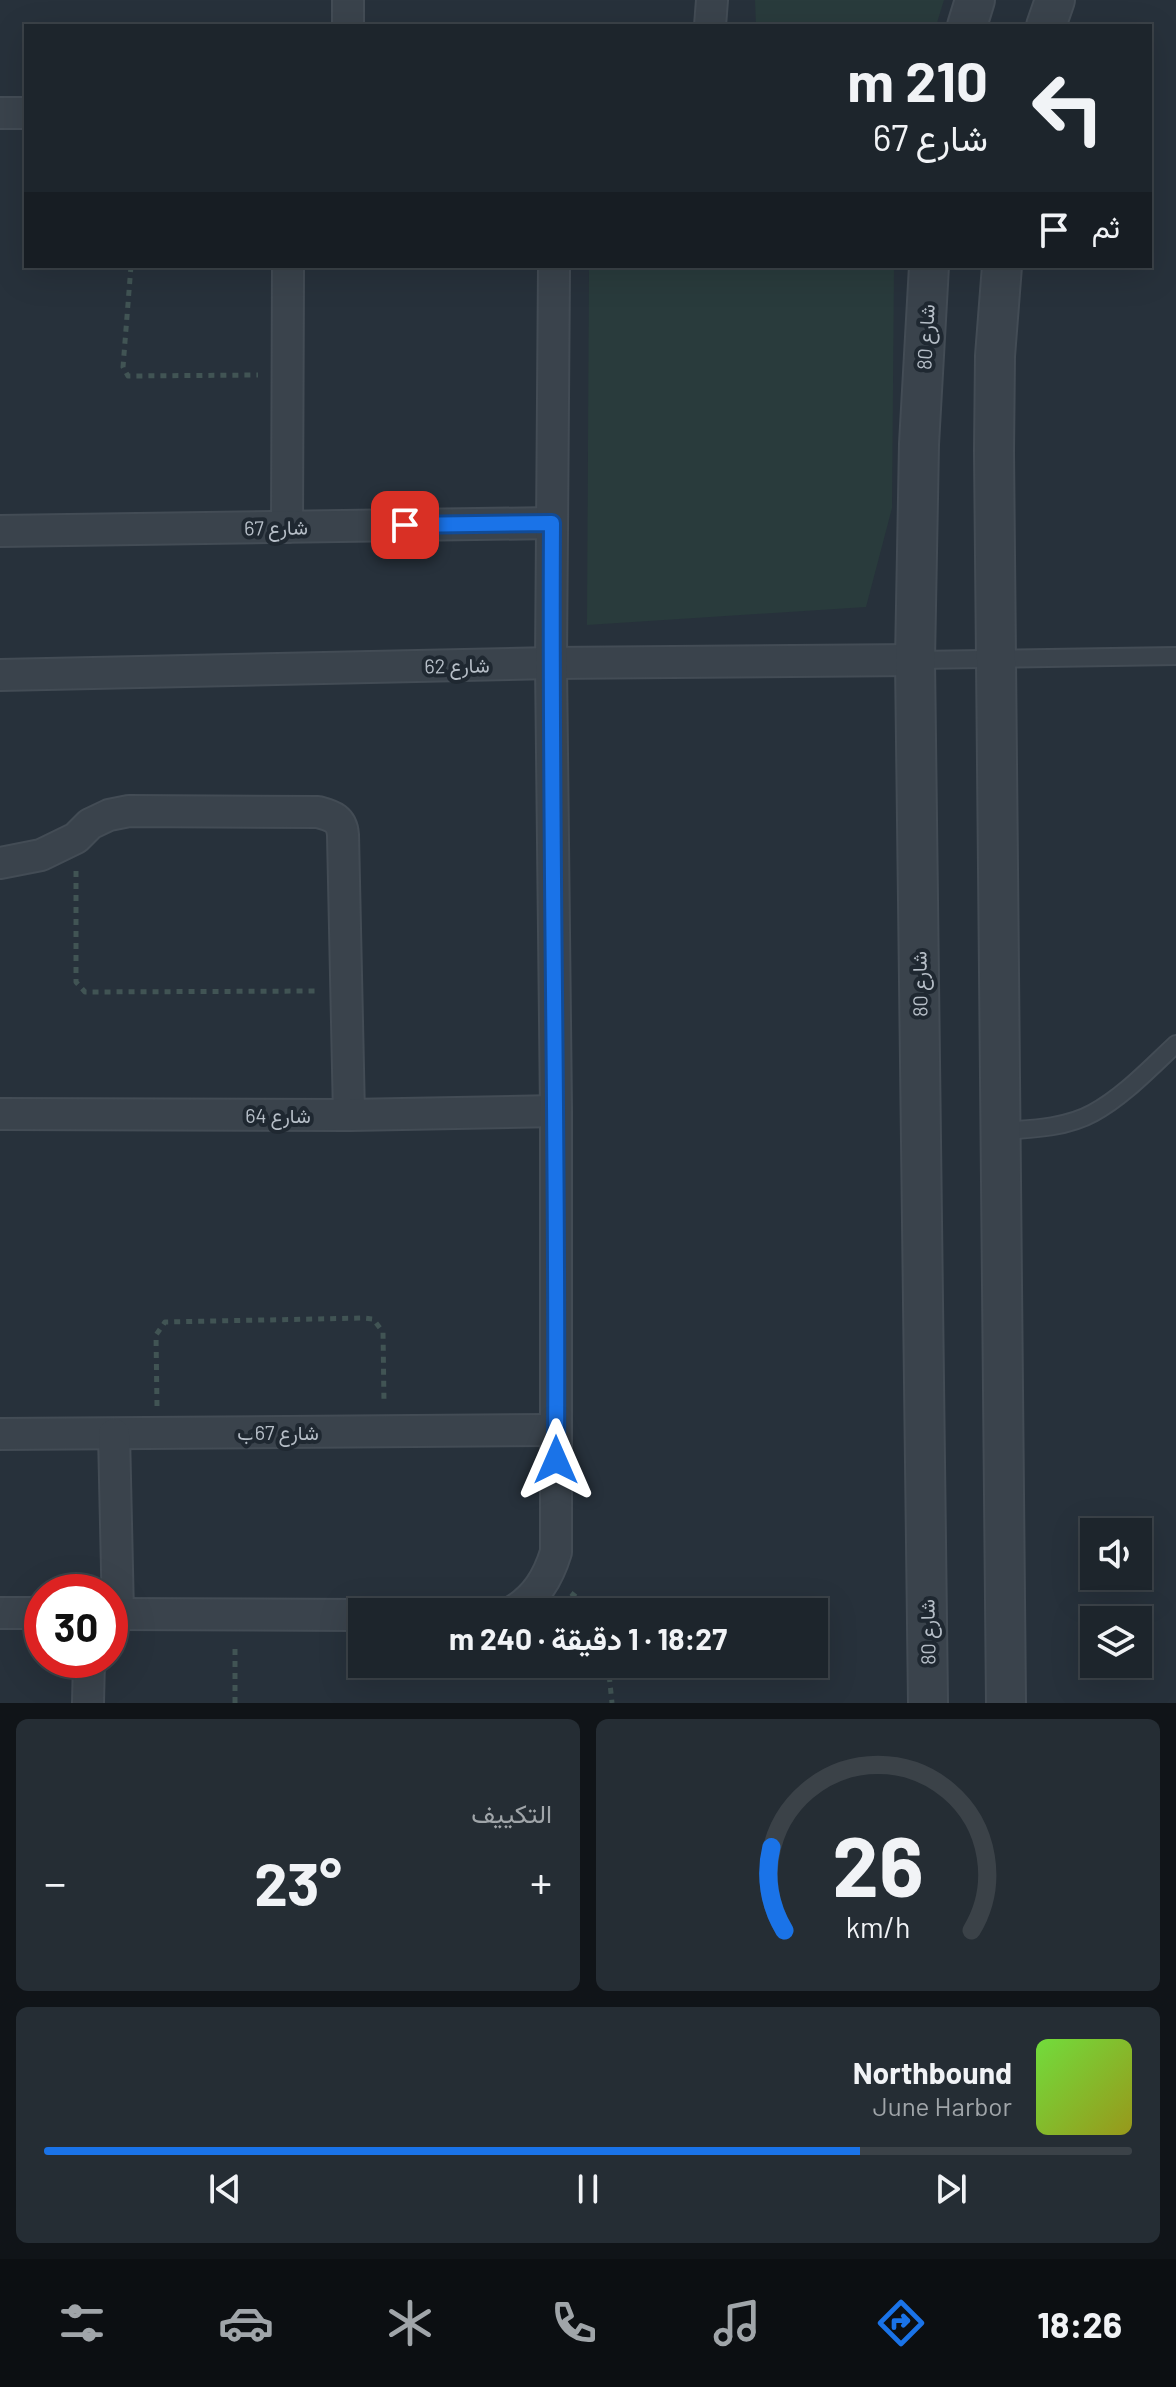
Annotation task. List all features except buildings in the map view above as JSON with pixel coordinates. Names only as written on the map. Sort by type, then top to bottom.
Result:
[{"type":"street","points":[[348,0],[348,24]]},
{"type":"street","points":[[710,24],[712,0]]},
{"type":"street","points":[[968,24],[975,0]]},
{"type":"street","points":[[1047,24],[1055,0]]},
{"type":"street","points":[[0,113],[24,113]]},
{"type":"street","points":[[287,527],[288,268]]},
{"type":"street","points":[[531,1598],[550,1571],[556,1552],[556,1111],[551,663],[554,268]]},
{"type":"street","name":"شارع 80","points":[[928,1703],[915,660],[919,444],[929,268]]},
{"type":"street","points":[[1002,268],[995,356],[1006,1703]]},
{"type":"street","name":"شارع 67","points":[[0,531],[552,523]]},
{"type":"street","name":"شارع 62","points":[[0,675],[551,663],[915,660]]},
{"type":"street","points":[[0,863],[41,855],[76,838],[90,824],[109,815],[129,811],[318,812],[336,819],[342,825],[343,835],[349,1115]]},
{"type":"street","name":"شارع 64","points":[[0,1114],[349,1115],[556,1111]]},
{"type":"street","name":"شارع 67ب","points":[[0,1434],[556,1430]]},
{"type":"street","points":[[114,1434],[114,1574]]},
{"type":"street","points":[[0,1613],[24,1613]]},
{"type":"street","points":[[128,1614],[348,1615]]},
{"type":"street","points":[[88,1703],[89,1678]]},
{"type":"lane","points":[[915,660],[1176,656]]},
{"type":"lane","points":[[1000,1131],[1044,1128],[1092,1114],[1133,1084],[1176,1044]]},
{"type":"path","points":[[131,268],[123,367],[128,376],[287,375]]},
{"type":"path","points":[[76,838],[76,982],[85,992],[346,991]]},
{"type":"path","points":[[158,1433],[156,1335],[165,1322],[363,1318],[373,1319],[383,1332],[384,1431]]},
{"type":"path","points":[[235,1703],[236,1614]]},
{"type":"path","points":[[609,1678],[612,1703]]},
{"type":"shaded area","points":[[755,0],[944,0],[937,24],[756,24]]},
{"type":"shaded area","points":[[589,268],[894,268],[892,508],[866,607],[587,625]]},
{"type":"route","points":[[405,525],[552,523],[556,1460]]}]
